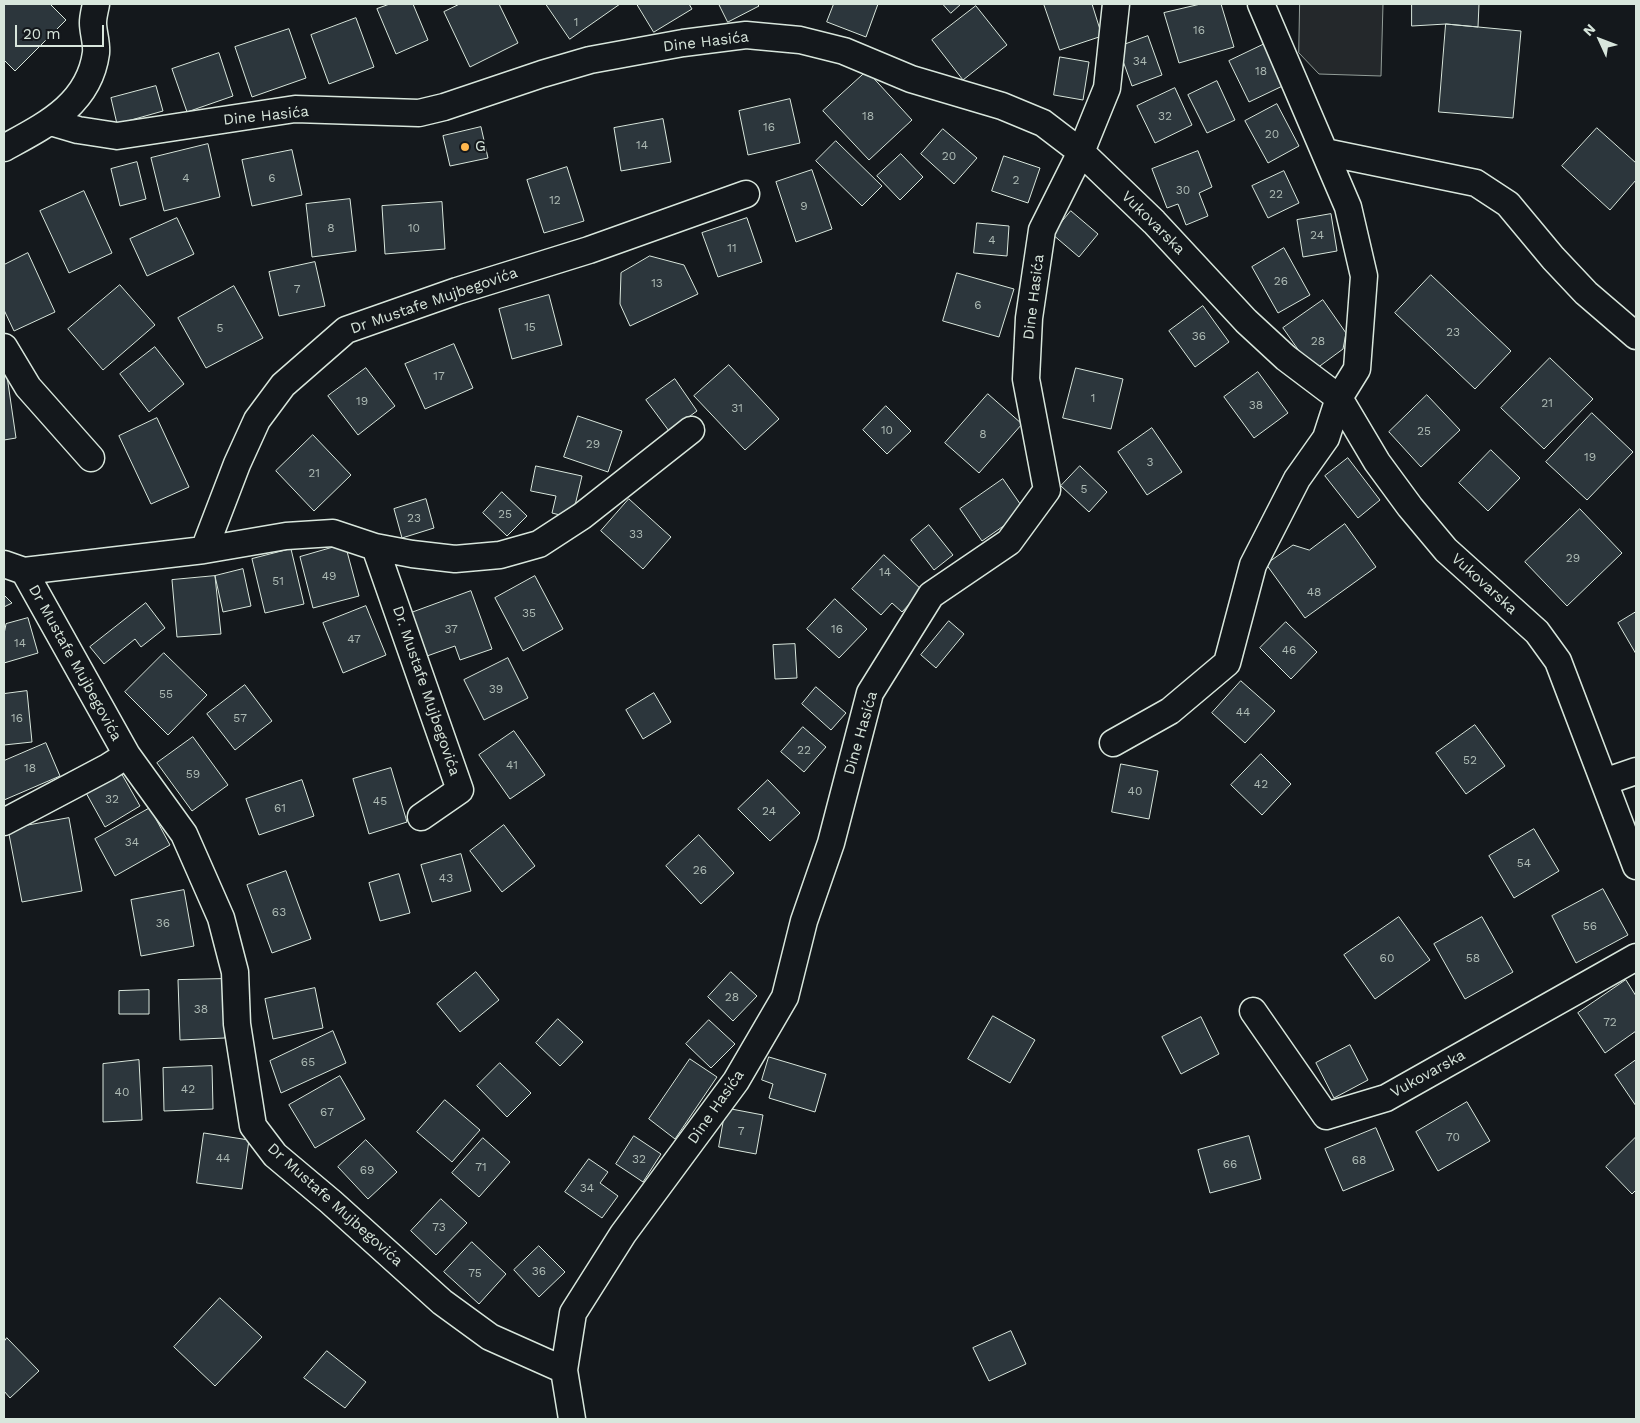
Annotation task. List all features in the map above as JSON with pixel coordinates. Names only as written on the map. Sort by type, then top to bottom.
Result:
[{"type":"street","points":[[4,148],[51,122],[67,108],[84,87],[96,53],[93,21],[96,4]]},
{"type":"street","points":[[1081,152],[1107,88],[1116,4]]},
{"type":"street","points":[[1113,743],[1170,711],[1227,663],[1253,565],[1297,479],[1326,438],[1339,398],[1357,369],[1364,276],[1348,206],[1261,4]]},
{"type":"street","name":"Dine Hasića","points":[[51,122],[78,130],[117,136],[295,109],[419,113],[444,108],[542,74],[590,60],[683,43],[746,35],[800,40],[844,52],[911,78],[1002,106],[1044,123],[1081,152],[1042,230],[1029,318],[1026,378],[1047,490],[1009,542],[931,595],[870,693],[831,843],[804,921],[786,997],[736,1081],[623,1234],[572,1313],[564,1370]]},
{"type":"street","name":"Vukovarska","points":[[1081,152],[1154,222],[1246,321],[1286,358],[1339,398],[1377,462],[1410,507],[1446,550],[1537,632],[1558,661],[1636,866]]},
{"type":"street","points":[[1325,152],[1476,183],[1508,204],[1553,258],[1586,293],[1636,336]]},
{"type":"street","name":"Dr Mustafe Mujbegovića","points":[[204,550],[237,464],[257,420],[283,385],[346,330],[457,291],[589,250],[746,194]]},
{"type":"street","points":[[4,347],[28,387],[91,458]]},
{"type":"street","name":"Dr Mustafe Mujbegovića","points":[[564,1370],[490,1337],[442,1302],[331,1202],[275,1155],[253,1126],[237,1024],[235,972],[222,918],[184,834],[127,755],[14,568],[204,550],[286,536],[333,533],[375,547],[455,559],[500,556],[539,544],[582,516],[691,430]]},
{"type":"street","name":"Dr. Mustafe Mujbegovića","points":[[375,547],[460,790],[421,816]]},
{"type":"street","name":"Dr Mustafe Mujbegovića","points":[[4,822],[127,755]]},
{"type":"street","points":[[1604,782],[1636,771]]},
{"type":"street","name":"Vukovarska","points":[[1253,1011],[1326,1116],[1386,1098],[1636,957]]},
{"type":"street","points":[[564,1370],[572,1419]]},
{"type":"shaded area","points":[[1300,4],[1383,4],[1381,76],[1319,74],[1299,53]]},
{"type":"building","points":[[4,4],[50,4],[66,20],[15,71],[4,60]]},
{"type":"building","points":[[390,4],[413,4],[428,40],[396,54],[377,9]]},
{"type":"building","points":[[460,4],[499,4],[518,43],[470,67],[444,12]]},
{"type":"building","points":[[546,4],[620,4],[570,39]]},
{"type":"building","points":[[637,4],[689,4],[692,9],[654,32]]},
{"type":"building","points":[[719,4],[757,4],[759,6],[728,22]]},
{"type":"building","points":[[834,4],[878,4],[866,37],[827,22]]},
{"type":"building","points":[[943,4],[961,4],[951,13]]},
{"type":"building","points":[[1044,4],[1092,4],[1102,36],[1060,50]]},
{"type":"building","points":[[1201,4],[1221,4],[1234,47],[1179,63],[1164,13]]},
{"type":"building","points":[[1412,4],[1479,4],[1478,27],[1446,24],[1412,26]]},
{"type":"building","points":[[976,6],[1007,45],[963,80],[932,40]]},
{"type":"building","points":[[356,18],[374,67],[329,84],[311,35]]},
{"type":"building","points":[[1446,24],[1521,31],[1513,118],[1439,112]]},
{"type":"building","points":[[289,29],[306,78],[252,97],[235,47]]},
{"type":"building","points":[[1148,36],[1162,75],[1132,86],[1118,47]]},
{"type":"building","points":[[1273,40],[1293,81],[1249,102],[1229,61]]},
{"type":"building","points":[[219,53],[233,96],[187,112],[172,69]]},
{"type":"building","points":[[1060,57],[1089,62],[1083,100],[1054,95]]},
{"type":"building","points":[[867,71],[912,120],[869,160],[823,111]]},
{"type":"building","points":[[1217,81],[1235,120],[1207,133],[1188,95]]},
{"type":"building","points":[[156,86],[163,111],[117,124],[111,98]]},
{"type":"building","points":[[1175,88],[1192,125],[1155,143],[1137,106]]},
{"type":"building","points":[[790,99],[800,143],[748,155],[739,111]]},
{"type":"building","points":[[1277,104],[1299,146],[1268,163],[1245,121]]},
{"type":"building","points":[[663,119],[671,162],[621,171],[614,128]]},
{"type":"building","name":"G","points":[[481,127],[488,158],[450,166],[443,136]]},
{"type":"building","points":[[1597,128],[1636,163],[1636,180],[1610,210],[1562,166]]},
{"type":"building","points":[[943,129],[977,158],[954,184],[921,154]]},
{"type":"building","points":[[836,141],[882,186],[862,206],[816,161]]},
{"type":"building","points":[[208,144],[220,197],[164,211],[151,158]]},
{"type":"building","points":[[292,150],[302,195],[252,206],[242,160]]},
{"type":"building","points":[[1198,151],[1212,187],[1199,193],[1208,216],[1186,225],[1178,204],[1167,208],[1152,169]]},
{"type":"building","points":[[901,154],[923,177],[900,200],[877,176]]},
{"type":"building","points":[[1004,156],[1040,168],[1028,203],[992,191]]},
{"type":"building","points":[[137,162],[146,199],[120,206],[111,169]]},
{"type":"building","points":[[567,167],[584,221],[544,233],[527,180]]},
{"type":"building","points":[[812,170],[832,229],[796,242],[776,182]]},
{"type":"building","points":[[1284,171],[1299,203],[1268,218],[1252,186]]},
{"type":"building","points":[[84,191],[112,253],[69,273],[40,211]]},
{"type":"building","points":[[350,199],[356,251],[312,257],[306,204]]},
{"type":"building","points":[[442,202],[445,249],[385,254],[382,206]]},
{"type":"building","points":[[1071,211],[1098,234],[1079,257],[1052,234]]},
{"type":"building","points":[[1331,214],[1337,251],[1303,257],[1297,220]]},
{"type":"building","points":[[177,218],[194,254],[147,276],[130,239]]},
{"type":"building","points":[[747,218],[762,262],[718,277],[702,233]]},
{"type":"building","points":[[977,223],[1009,226],[1007,256],[974,253]]},
{"type":"building","points":[[1284,248],[1310,295],[1278,313],[1252,267]]},
{"type":"building","points":[[28,253],[55,312],[14,331],[4,310],[4,265]]},
{"type":"building","points":[[650,256],[684,265],[698,294],[630,326],[620,304],[621,273]]},
{"type":"building","points":[[315,262],[325,306],[279,316],[269,272]]},
{"type":"building","points":[[957,273],[1014,289],[999,337],[943,321]]},
{"type":"building","points":[[1431,275],[1511,351],[1475,389],[1395,313]]},
{"type":"building","points":[[120,285],[155,325],[103,370],[68,329]]},
{"type":"building","points":[[234,286],[263,338],[206,368],[178,318]]},
{"type":"building","points":[[549,295],[562,345],[512,359],[499,309]]},
{"type":"building","points":[[1323,300],[1346,333],[1343,349],[1313,371],[1283,328]]},
{"type":"building","points":[[1203,306],[1229,342],[1195,367],[1169,331]]},
{"type":"building","points":[[454,344],[473,388],[425,409],[405,364]]},
{"type":"building","points":[[155,347],[184,384],[149,412],[120,374]]},
{"type":"building","points":[[1550,358],[1593,399],[1544,449],[1501,408]]},
{"type":"building","points":[[729,365],[779,419],[745,450],[694,396]]},
{"type":"building","points":[[366,368],[395,406],[358,435],[328,396]]},
{"type":"building","points":[[1076,368],[1123,379],[1111,429],[1063,418]]},
{"type":"building","points":[[1258,372],[1288,413],[1254,438],[1224,397]]},
{"type":"building","points":[[7,376],[16,438],[4,440],[4,377]]},
{"type":"building","points":[[675,379],[697,411],[669,431],[646,400]]},
{"type":"building","points":[[988,394],[1022,424],[979,473],[945,443]]},
{"type":"building","points":[[1427,395],[1460,430],[1421,467],[1389,432]]},
{"type":"building","points":[[886,406],[911,431],[887,454],[863,430]]},
{"type":"building","points":[[1592,413],[1633,452],[1587,500],[1546,462]]},
{"type":"building","points":[[578,416],[622,431],[608,472],[564,457]]},
{"type":"building","points":[[157,418],[189,487],[151,504],[119,436]]},
{"type":"building","points":[[1152,428],[1182,472],[1147,495],[1118,452]]},
{"type":"building","points":[[313,435],[351,475],[314,511],[276,471]]},
{"type":"building","points":[[1491,450],[1520,478],[1488,511],[1459,483]]},
{"type":"building","points":[[1348,458],[1380,500],[1358,518],[1325,476]]},
{"type":"building","points":[[536,466],[582,476],[572,518],[552,513],[556,496],[531,491]]},
{"type":"building","points":[[1080,466],[1107,492],[1089,512],[1061,486]]},
{"type":"building","points":[[1003,479],[1025,511],[982,541],[960,509]]},
{"type":"building","points":[[502,492],[527,516],[507,536],[483,513]]},
{"type":"building","points":[[426,499],[434,528],[402,538],[394,509]]},
{"type":"building","points":[[629,499],[671,537],[643,569],[601,531]]},
{"type":"building","points":[[1580,509],[1622,553],[1567,606],[1525,562]]},
{"type":"building","points":[[1345,524],[1376,567],[1305,618],[1266,564],[1293,545],[1309,550]]},
{"type":"building","points":[[929,525],[953,555],[934,570],[911,540]]},
{"type":"building","points":[[345,544],[359,596],[313,608],[300,557]]},
{"type":"building","points":[[291,549],[304,604],[265,613],[252,559]]},
{"type":"building","points":[[884,555],[922,590],[902,612],[892,603],[881,615],[852,589]]},
{"type":"building","points":[[243,569],[251,606],[223,612],[215,576]]},
{"type":"building","points":[[215,576],[221,634],[177,637],[172,580]]},
{"type":"building","points":[[535,576],[563,629],[523,651],[495,598]]},
{"type":"building","points":[[471,591],[492,649],[460,660],[455,646],[427,656],[411,613]]},
{"type":"building","points":[[4,595],[12,603],[4,607]]},
{"type":"building","points":[[835,599],[867,629],[839,658],[807,629]]},
{"type":"building","points":[[146,603],[165,628],[141,647],[135,639],[104,664],[90,647]]},
{"type":"building","points":[[366,606],[386,655],[343,673],[323,623]]},
{"type":"building","points":[[1636,612],[1636,654],[1618,623]]},
{"type":"building","points":[[28,618],[38,653],[4,663],[6,624]]},
{"type":"building","points":[[949,621],[964,634],[936,668],[921,655]]},
{"type":"building","points":[[1286,622],[1317,652],[1291,679],[1260,648]]},
{"type":"building","points":[[795,644],[797,678],[775,679],[773,645]]},
{"type":"building","points":[[164,653],[207,695],[168,735],[125,692]]},
{"type":"building","points":[[508,658],[528,698],[484,720],[464,680]]},
{"type":"building","points":[[1241,681],[1275,711],[1245,743],[1212,713]]},
{"type":"building","points":[[245,685],[272,721],[235,750],[207,714]]},
{"type":"building","points":[[816,687],[846,713],[831,730],[802,704]]},
{"type":"building","points":[[27,691],[32,742],[4,745],[4,694]]},
{"type":"building","points":[[654,693],[671,722],[643,739],[626,710]]},
{"type":"building","points":[[1475,725],[1505,766],[1466,794],[1436,753]]},
{"type":"building","points":[[803,727],[826,747],[804,772],[781,752]]},
{"type":"building","points":[[514,731],[545,775],[510,799],[479,755]]},
{"type":"building","points":[[193,737],[228,785],[192,811],[157,763]]},
{"type":"building","points":[[46,743],[60,776],[4,800],[4,761]]},
{"type":"building","points":[[1261,754],[1291,784],[1262,815],[1231,785]]},
{"type":"building","points":[[1121,764],[1158,771],[1149,819],[1112,812]]},
{"type":"building","points":[[391,768],[407,822],[369,834],[353,779]]},
{"type":"building","points":[[120,771],[140,806],[105,827],[85,791]]},
{"type":"building","points":[[302,780],[314,816],[259,835],[246,799]]},
{"type":"building","points":[[768,780],[800,813],[770,841],[738,809]]},
{"type":"building","points":[[150,808],[170,845],[115,876],[95,839]]},
{"type":"building","points":[[69,818],[82,891],[22,902],[8,829]]},
{"type":"building","points":[[504,825],[535,866],[502,892],[470,851]]},
{"type":"building","points":[[1534,829],[1559,871],[1514,898],[1489,856]]},
{"type":"building","points":[[699,835],[734,873],[701,904],[666,866]]},
{"type":"building","points":[[461,854],[471,891],[432,902],[421,865]]},
{"type":"building","points":[[286,871],[311,939],[272,953],[247,885]]},
{"type":"building","points":[[399,874],[410,913],[380,921],[369,883]]},
{"type":"building","points":[[1603,889],[1628,935],[1576,963],[1552,916]]},
{"type":"building","points":[[184,890],[194,946],[141,956],[131,900]]},
{"type":"building","points":[[1399,917],[1430,960],[1375,999],[1344,955]]},
{"type":"building","points":[[1482,917],[1513,972],[1465,999],[1434,944]]},
{"type":"building","points":[[476,972],[499,1000],[460,1032],[437,1004]]},
{"type":"building","points":[[731,972],[757,996],[733,1021],[708,997]]},
{"type":"building","points":[[222,979],[225,1038],[180,1040],[178,980]]},
{"type":"building","points":[[1626,980],[1636,996],[1636,1031],[1605,1053],[1578,1013]]},
{"type":"building","points":[[315,988],[323,1028],[273,1039],[265,999]]},
{"type":"building","points":[[149,990],[149,1014],[119,1014],[119,991]]},
{"type":"building","points":[[993,1016],[1035,1040],[1010,1083],[968,1059]]},
{"type":"building","points":[[1201,1017],[1219,1054],[1181,1074],[1162,1037]]},
{"type":"building","points":[[558,1019],[583,1042],[560,1066],[536,1043]]},
{"type":"building","points":[[709,1020],[735,1044],[711,1068],[686,1044]]},
{"type":"building","points":[[333,1031],[346,1063],[281,1093],[270,1061]]},
{"type":"building","points":[[1350,1045],[1368,1080],[1334,1098],[1316,1063]]},
{"type":"building","points":[[769,1057],[826,1074],[815,1112],[769,1098],[773,1084],[762,1080]]},
{"type":"building","points":[[690,1059],[717,1077],[675,1139],[649,1119]]},
{"type":"building","points":[[139,1060],[142,1120],[103,1122],[103,1064]]},
{"type":"building","points":[[1636,1060],[1636,1106],[1615,1075]]},
{"type":"building","points":[[500,1063],[531,1093],[507,1117],[477,1086]]},
{"type":"building","points":[[212,1066],[213,1109],[164,1111],[163,1068]]},
{"type":"building","points":[[340,1076],[365,1119],[315,1148],[289,1105]]},
{"type":"building","points":[[445,1100],[480,1130],[452,1162],[417,1132]]},
{"type":"building","points":[[1467,1102],[1490,1141],[1438,1171],[1416,1132]]},
{"type":"building","points":[[726,1108],[763,1115],[756,1154],[719,1147]]},
{"type":"building","points":[[1376,1128],[1394,1170],[1343,1191],[1325,1149]]},
{"type":"building","points":[[204,1133],[249,1140],[242,1189],[197,1183]]},
{"type":"building","points":[[634,1136],[661,1154],[643,1182],[616,1164]]},
{"type":"building","points":[[1249,1136],[1261,1179],[1210,1193],[1198,1150]]},
{"type":"building","points":[[1636,1137],[1636,1190],[1632,1194],[1606,1167]]},
{"type":"building","points":[[483,1138],[510,1162],[479,1197],[452,1173]]},
{"type":"building","points":[[366,1140],[397,1172],[368,1199],[338,1167]]},
{"type":"building","points":[[589,1159],[608,1172],[600,1183],[618,1196],[602,1218],[565,1192]]},
{"type":"building","points":[[441,1199],[467,1223],[436,1255],[411,1231]]},
{"type":"building","points":[[472,1242],[506,1274],[479,1304],[444,1272]]},
{"type":"building","points":[[539,1246],[565,1272],[539,1297],[514,1270]]},
{"type":"building","points":[[220,1298],[262,1337],[215,1386],[174,1347]]},
{"type":"building","points":[[1011,1331],[1026,1364],[989,1381],[973,1348]]},
{"type":"building","points":[[7,1338],[39,1371],[10,1398],[4,1391],[4,1342]]},
{"type":"building","points":[[327,1351],[366,1382],[345,1408],[304,1378]]},
{"type":"place","name":"G","points":[[465,147]]}]
